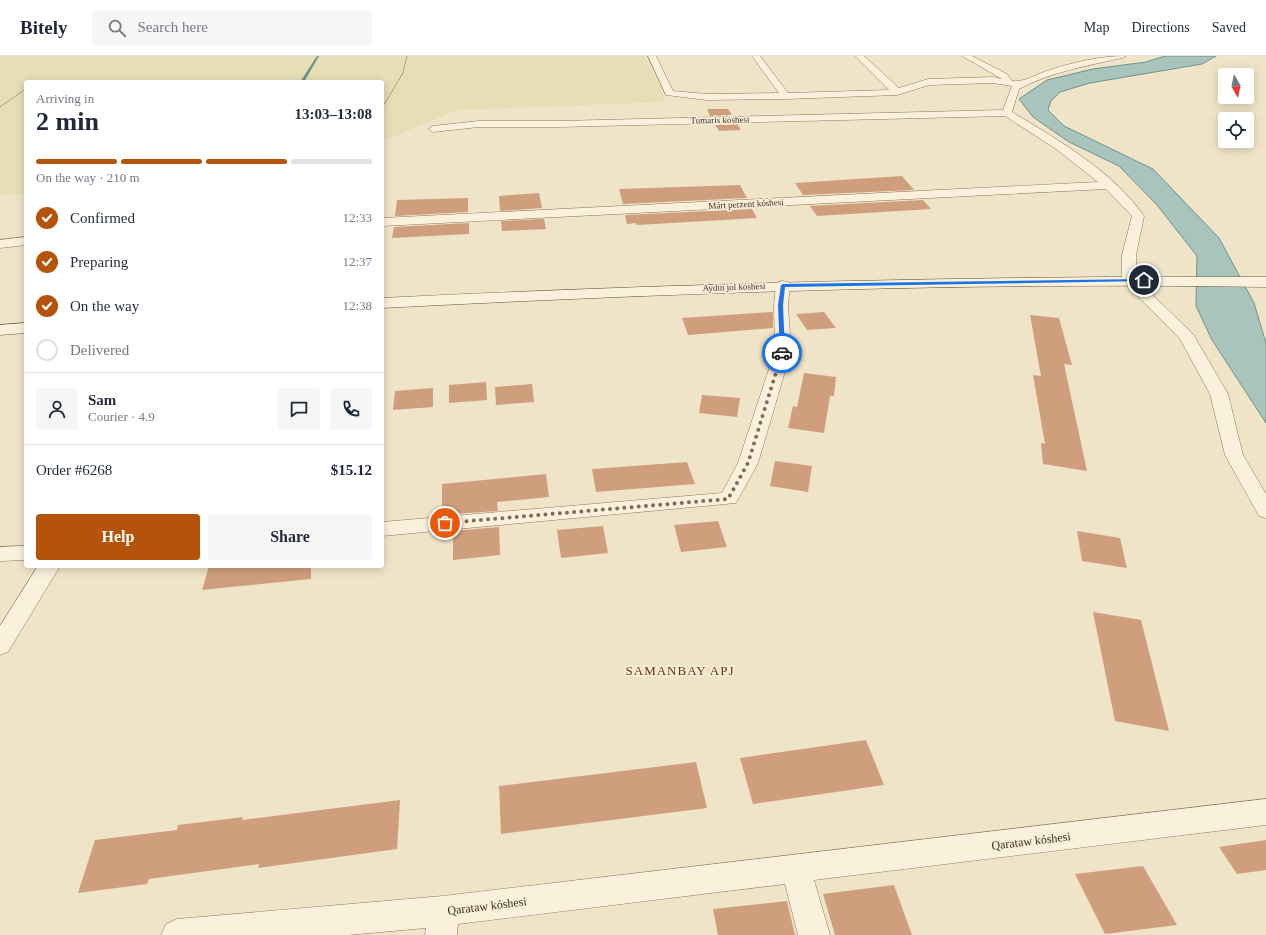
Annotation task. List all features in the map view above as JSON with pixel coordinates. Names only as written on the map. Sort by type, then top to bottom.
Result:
[{"type":"street","points":[[652,56],[669,93],[707,97],[897,92],[928,82],[993,80],[1020,85]]},
{"type":"street","points":[[756,56],[786,96]]},
{"type":"street","points":[[859,56],[897,92]]},
{"type":"street","points":[[966,56],[1004,76],[1010,83]]},
{"type":"street","points":[[1122,56],[1080,64],[1038,76],[1015,88],[1007,113],[1066,149],[1109,185],[1124,199],[1138,216],[1129,255],[1129,280],[1187,337],[1219,394],[1234,456],[1266,511]]},
{"type":"street","points":[[1070,59],[1080,64]]},
{"type":"street","name":"Tumaris kóshesi","points":[[433,130],[479,124],[1007,113]]},
{"type":"street","name":"Márt perzent kóshesi","points":[[384,222],[1109,185]]},
{"type":"street","points":[[0,244],[24,241]]},
{"type":"street","name":"Aydın jol kóshesi","points":[[384,303],[507,296],[783,285],[1129,280],[1266,282]]},
{"type":"street","points":[[384,529],[728,499],[748,463],[783,352],[781,305],[783,285]]},
{"type":"street","points":[[0,330],[24,328]]},
{"type":"street","points":[[0,554],[24,553]]},
{"type":"street","points":[[0,646],[47,568]]},
{"type":"street","name":"Qarataw kóshesi","points":[[177,935],[442,923],[796,869],[1266,812]]},
{"type":"street","points":[[796,869],[814,935]]},
{"type":"path","points":[[384,105],[403,73],[407,56]]},
{"type":"path","points":[[0,107],[24,90]]},
{"type":"shaded area","points":[[0,56],[645,56],[664,96],[664,102],[457,110],[390,138],[384,139],[384,80],[24,80],[24,193],[0,195]]},
{"type":"water","points":[[1165,56],[1216,56],[1202,64],[1090,83],[1060,92],[1051,101],[1048,110],[1064,126],[1153,169],[1219,238],[1254,303],[1266,343],[1266,423],[1212,340],[1196,306],[1197,256],[1157,205],[1119,166],[1069,142],[1033,117],[1019,99],[1047,80],[1093,69],[1146,62]]},
{"type":"building","points":[[707,109],[728,109],[732,115],[710,116]]},
{"type":"building","points":[[737,124],[741,130],[719,131],[715,125]]},
{"type":"building","points":[[902,176],[914,190],[803,195],[795,183]]},
{"type":"building","points":[[740,185],[747,198],[623,204],[619,189]]},
{"type":"building","points":[[539,193],[542,208],[500,211],[499,196]]},
{"type":"building","points":[[468,198],[468,212],[395,216],[397,200]]},
{"type":"building","points":[[923,200],[931,209],[817,216],[810,206]]},
{"type":"building","points":[[752,209],[757,218],[637,225],[636,223],[627,224],[625,215]]},
{"type":"building","points":[[544,219],[546,229],[502,231],[501,221]]},
{"type":"building","points":[[469,223],[469,234],[392,238],[394,227]]},
{"type":"building","points":[[773,312],[773,328],[688,335],[682,318]]},
{"type":"building","points":[[824,312],[836,328],[807,330],[796,314]]},
{"type":"building","points":[[1030,315],[1059,318],[1072,365],[1064,364],[1087,471],[1043,464],[1041,443],[1045,444],[1033,375],[1041,376]]},
{"type":"building","points":[[804,373],[836,377],[834,396],[830,396],[824,433],[788,428],[793,406],[797,407]]},
{"type":"building","points":[[486,382],[487,400],[449,403],[449,385]]},
{"type":"building","points":[[532,384],[534,402],[496,405],[495,387]]},
{"type":"building","points":[[433,388],[433,407],[393,410],[395,391]]},
{"type":"building","points":[[702,395],[740,398],[737,417],[699,413]]},
{"type":"building","points":[[775,461],[812,466],[808,492],[770,486]]},
{"type":"building","points":[[687,462],[695,484],[596,492],[592,469]]},
{"type":"building","points":[[546,474],[549,497],[497,502],[498,511],[453,514],[453,507],[442,508],[442,484]]},
{"type":"building","points":[[718,521],[727,547],[681,552],[674,525]]},
{"type":"building","points":[[603,526],[608,553],[561,558],[557,530]]},
{"type":"building","points":[[499,527],[500,555],[453,560],[453,531]]},
{"type":"building","points":[[1077,531],[1120,538],[1127,568],[1082,561]]},
{"type":"building","points":[[208,568],[311,568],[311,579],[202,590]]},
{"type":"building","points":[[1093,612],[1141,620],[1169,731],[1115,721]]},
{"type":"building","points":[[866,740],[884,785],[753,804],[740,758]]},
{"type":"building","points":[[696,762],[707,808],[501,834],[499,786]]},
{"type":"building","points":[[400,800],[397,849],[258,868],[259,864],[149,879],[147,884],[78,893],[95,840],[177,830],[178,825],[243,817],[242,820]]},
{"type":"building","points":[[1266,840],[1266,870],[1237,874],[1219,847]]},
{"type":"building","points":[[1143,866],[1177,925],[1105,934],[1075,874]]},
{"type":"building","points":[[894,885],[912,935],[835,935],[823,894]]},
{"type":"building","points":[[787,901],[795,935],[718,935],[713,909]]},
{"type":"waterway","points":[[303,80],[318,56]]},
{"type":"way so far","points":[[445,523],[728,499],[748,463],[782,353]]},
{"type":"district","name":"SAMANBAY APJ","points":[[680,670]]},
{"type":"route","points":[[782,353],[781,305],[783,285],[1144,280]]}]
